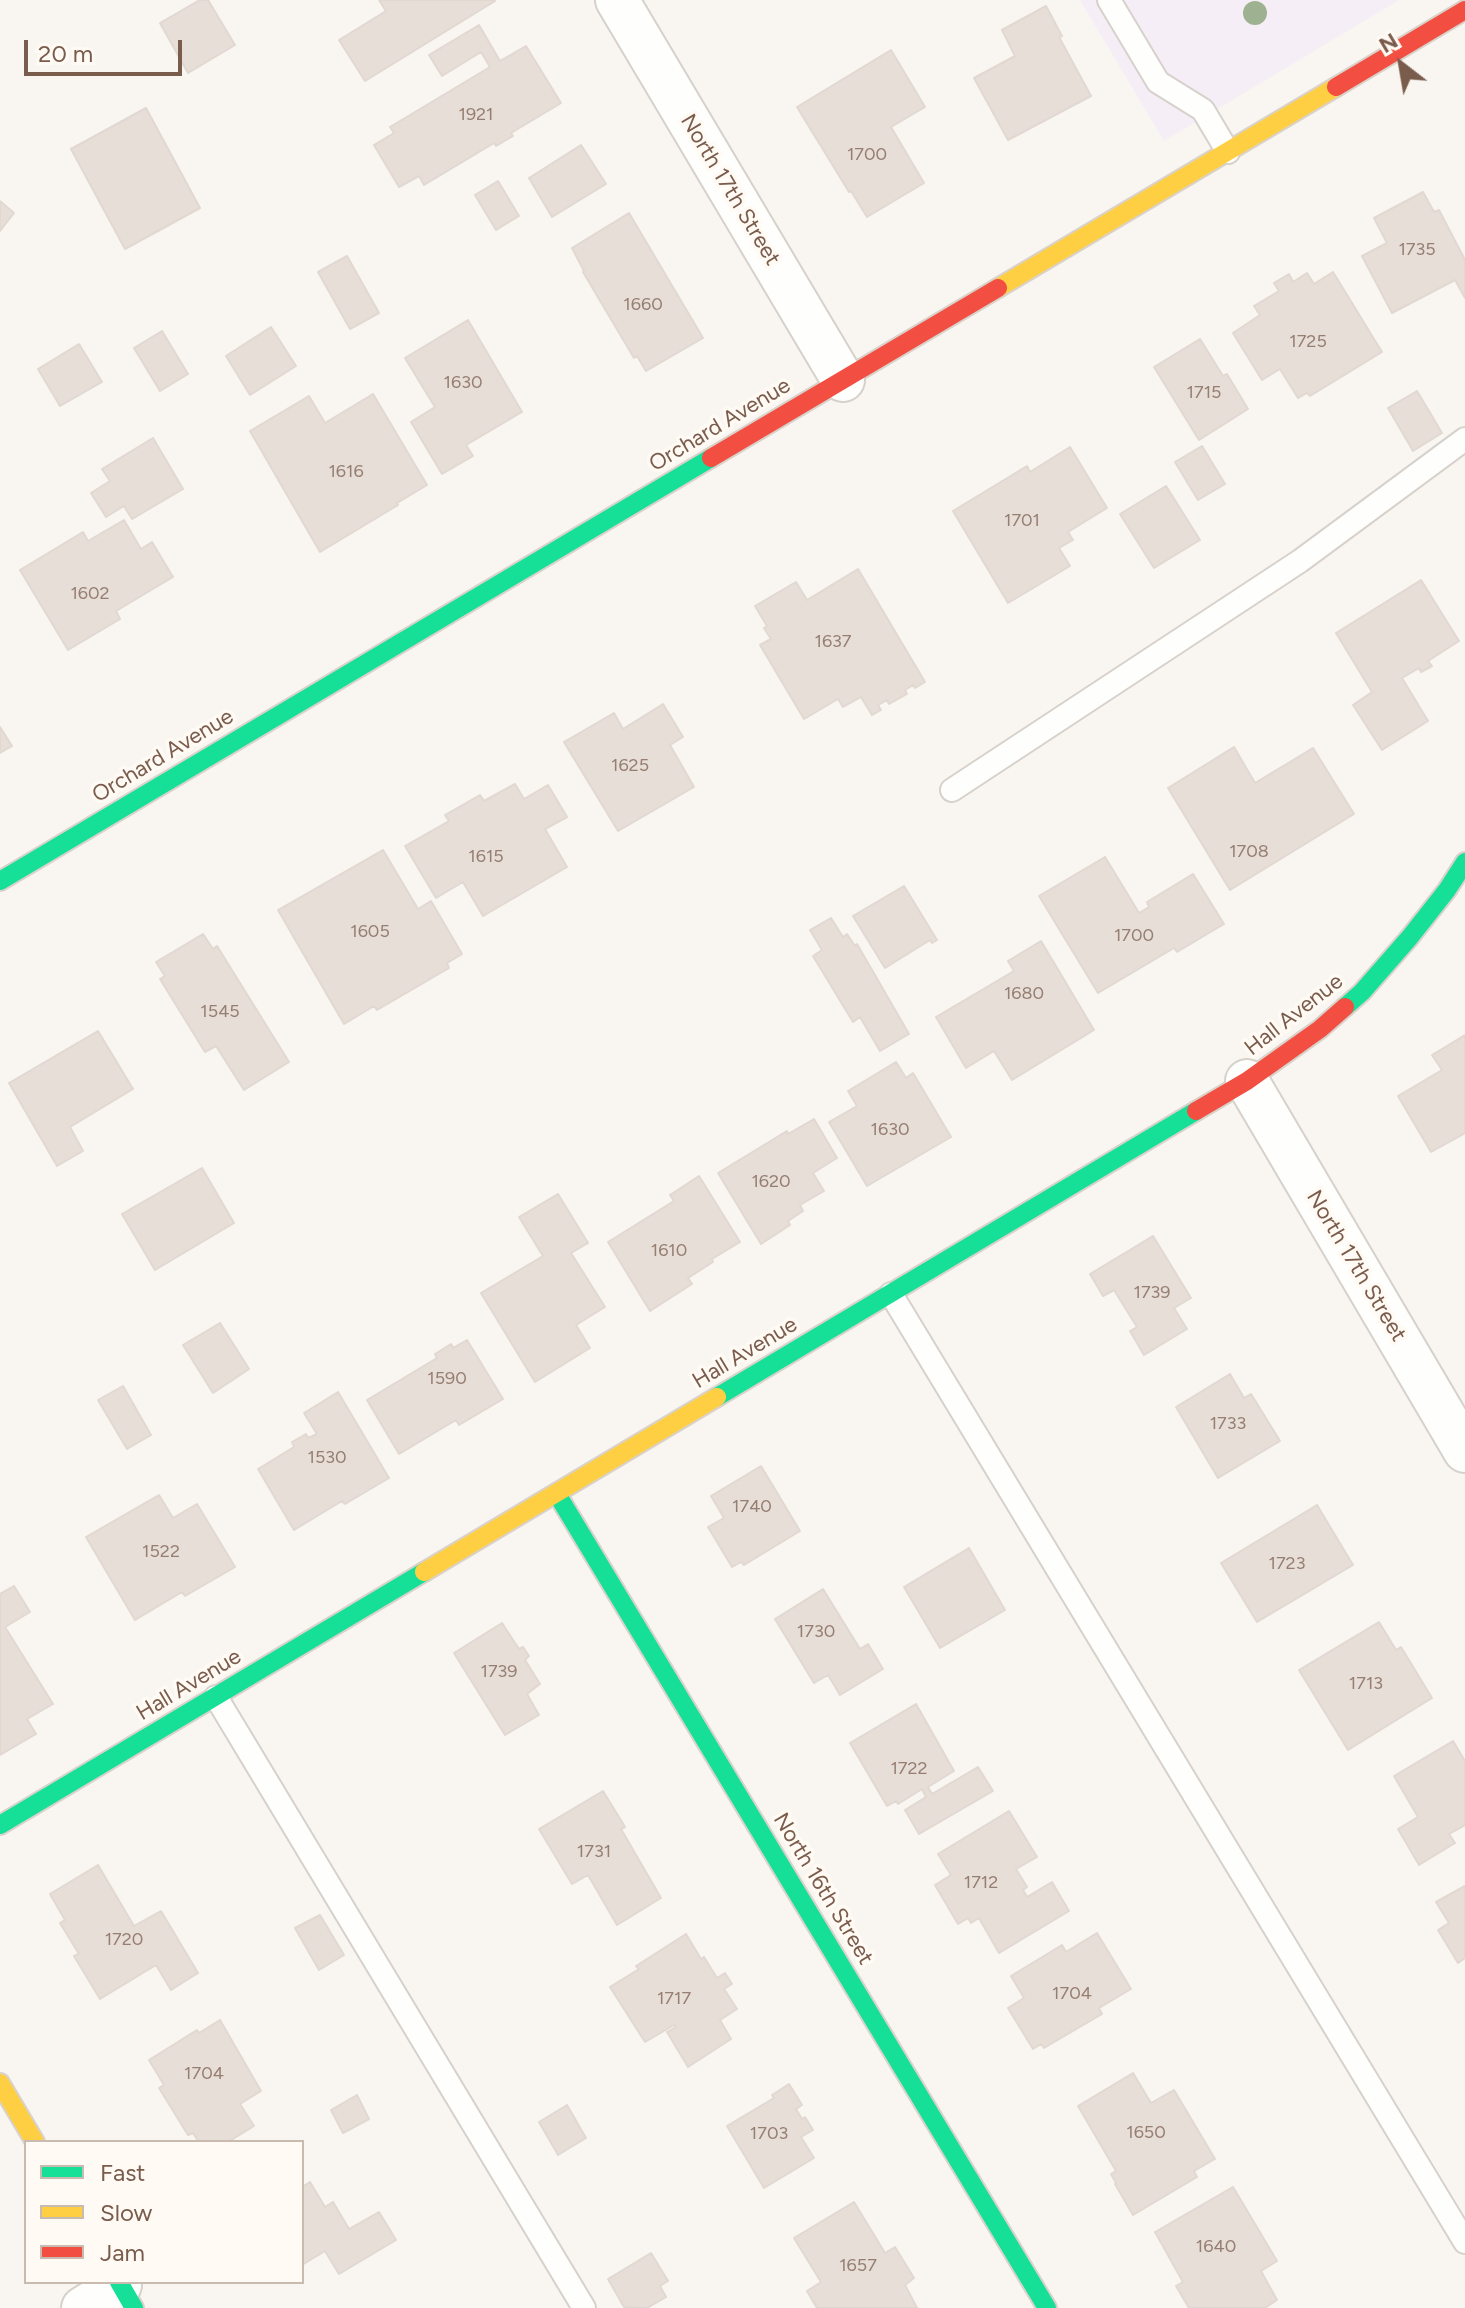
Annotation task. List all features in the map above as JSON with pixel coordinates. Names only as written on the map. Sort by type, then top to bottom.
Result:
[{"type":"street","name":"North 17th Street","points":[[617,0],[843,380]]},
{"type":"street","name":"Orchard Avenue","points":[[0,881],[1465,10]]},
{"type":"street","name":"Hall Avenue","points":[[0,1825],[1247,1081],[1320,1029],[1362,992],[1410,937],[1465,862]]},
{"type":"street","name":"North 17th Street","points":[[1247,1081],[1465,1451]]},
{"type":"street","name":"North 16th Street","points":[[557,1494],[1047,2308]]},
{"type":"street","points":[[0,2083],[34,2140]]},
{"type":"street","points":[[83,2308],[124,2292]]},
{"type":"lane","points":[[1109,0],[1158,82],[1203,110],[1228,152]]},
{"type":"lane","points":[[952,790],[1300,561],[1465,439]]},
{"type":"lane","points":[[891,1294],[1465,2242]]},
{"type":"lane","points":[[216,1697],[584,2308]]},
{"type":"shaded area","points":[[1080,0],[1399,0],[1164,141]]},
{"type":"building","points":[[200,0],[208,0],[235,45],[188,73],[160,23]]},
{"type":"building","points":[[379,0],[495,1],[365,81],[339,40],[386,11]]},
{"type":"building","points":[[1046,6],[1091,96],[1008,140],[974,78],[1015,56],[1002,30]]},
{"type":"building","points":[[479,25],[500,61],[526,46],[561,103],[511,133],[513,136],[496,146],[494,143],[424,185],[419,176],[399,187],[374,145],[394,133],[390,127],[490,67],[481,52],[442,76],[429,55]]},
{"type":"building","points":[[891,50],[925,107],[891,127],[924,183],[867,217],[797,107]]},
{"type":"building","points":[[146,108],[200,208],[125,249],[71,149]]},
{"type":"building","points":[[581,145],[606,184],[552,217],[529,178]]},
{"type":"building","points":[[498,181],[519,216],[496,230],[475,195]]},
{"type":"building","points":[[1423,192],[1434,212],[1439,210],[1465,260],[1465,298],[1455,280],[1392,313],[1362,256],[1387,243],[1374,218]]},
{"type":"building","points":[[0,201],[14,213],[0,231]]},
{"type":"building","points":[[629,213],[703,338],[646,371],[637,356],[634,358],[572,248]]},
{"type":"building","points":[[347,256],[379,313],[350,329],[318,272]]},
{"type":"building","points":[[1333,272],[1382,352],[1310,396],[1307,393],[1298,398],[1280,369],[1262,380],[1233,333],[1260,315],[1254,306],[1279,291],[1274,283],[1289,274],[1293,282],[1307,273],[1314,284]]},
{"type":"building","points":[[468,320],[522,412],[466,445],[473,456],[442,474],[411,422],[435,407],[405,358]]},
{"type":"building","points":[[271,327],[296,366],[250,395],[226,356]]},
{"type":"building","points":[[162,331],[188,374],[160,391],[134,348]]},
{"type":"building","points":[[1200,339],[1223,376],[1227,374],[1248,409],[1199,440],[1154,367]]},
{"type":"building","points":[[79,344],[102,382],[60,406],[38,369]]},
{"type":"building","points":[[1417,391],[1442,433],[1413,451],[1388,408]]},
{"type":"building","points":[[373,394],[427,485],[320,552],[250,431],[309,396],[325,423]]},
{"type":"building","points":[[153,438],[183,489],[132,519],[124,506],[106,517],[91,493],[110,481],[102,469]]},
{"type":"building","points":[[1202,446],[1225,484],[1198,500],[1175,462]]},
{"type":"building","points":[[1070,447],[1107,508],[1068,532],[1073,540],[1059,548],[1070,566],[1008,603],[953,511],[1027,466],[1030,472]]},
{"type":"building","points":[[1166,486],[1200,540],[1154,568],[1120,514]]},
{"type":"building","points":[[124,520],[141,549],[152,542],[173,577],[116,611],[120,619],[68,650],[20,570],[83,532],[88,541]]},
{"type":"building","points":[[858,569],[925,682],[915,688],[913,685],[905,690],[907,694],[889,704],[887,700],[878,705],[881,710],[872,715],[861,697],[843,707],[838,699],[804,719],[760,645],[771,639],[755,606],[796,582],[807,600]]},
{"type":"building","points":[[1421,580],[1459,641],[1428,661],[1432,666],[1421,672],[1419,668],[1402,678],[1428,721],[1382,750],[1353,705],[1372,692],[1336,633]]},
{"type":"building","points":[[663,704],[683,737],[670,745],[694,787],[618,831],[564,742],[614,713],[623,729]]},
{"type":"building","points":[[0,727],[12,746],[0,753]]},
{"type":"building","points":[[1234,747],[1255,783],[1313,748],[1354,814],[1230,890],[1168,788]]},
{"type":"building","points":[[515,784],[524,799],[548,785],[567,817],[545,829],[567,867],[483,916],[463,882],[436,898],[405,846],[449,821],[445,815],[480,795],[484,801]]},
{"type":"building","points":[[383,850],[418,909],[431,901],[462,954],[447,963],[449,968],[377,1010],[374,1006],[344,1024],[278,910]]},
{"type":"building","points":[[1105,857],[1139,913],[1149,907],[1147,902],[1193,874],[1224,924],[1177,952],[1174,948],[1098,993],[1039,896]]},
{"type":"building","points":[[904,886],[937,940],[932,943],[930,940],[885,968],[853,916]]},
{"type":"building","points":[[831,918],[843,937],[847,934],[855,946],[857,944],[909,1034],[880,1051],[860,1017],[853,1022],[813,956],[822,950],[810,930]]},
{"type":"building","points":[[203,934],[213,949],[217,946],[289,1062],[244,1090],[216,1046],[205,1052],[160,979],[165,976],[156,962]]},
{"type":"building","points":[[1041,941],[1094,1030],[1012,1080],[994,1051],[966,1068],[936,1017],[1014,971],[1008,961]]},
{"type":"building","points":[[98,1031],[133,1089],[70,1127],[83,1151],[57,1166],[9,1083]]},
{"type":"building","points":[[1465,1035],[1465,1133],[1431,1152],[1398,1096],[1442,1070],[1432,1055]]},
{"type":"building","points":[[896,1062],[906,1078],[913,1073],[951,1137],[867,1186],[829,1122],[857,1106],[848,1091]]},
{"type":"building","points":[[814,1119],[837,1158],[813,1173],[824,1191],[800,1205],[803,1211],[788,1221],[790,1225],[761,1244],[718,1173],[787,1131],[788,1134]]},
{"type":"building","points":[[202,1168],[234,1223],[155,1270],[122,1214]]},
{"type":"building","points":[[699,1176],[740,1242],[688,1278],[692,1284],[650,1311],[608,1242],[674,1201],[670,1195]]},
{"type":"building","points":[[558,1194],[588,1243],[571,1253],[605,1307],[576,1325],[590,1348],[535,1382],[481,1293],[543,1256],[519,1217]]},
{"type":"building","points":[[1153,1236],[1191,1298],[1174,1308],[1187,1329],[1144,1355],[1130,1331],[1137,1327],[1114,1290],[1103,1296],[1090,1274]]},
{"type":"building","points":[[220,1323],[249,1369],[213,1393],[183,1345]]},
{"type":"building","points":[[467,1340],[503,1399],[459,1425],[456,1420],[399,1454],[367,1400],[437,1358],[435,1354],[451,1344],[453,1348]]},
{"type":"building","points":[[1230,1374],[1244,1398],[1251,1394],[1280,1441],[1218,1478],[1176,1407]]},
{"type":"building","points":[[123,1386],[151,1435],[127,1449],[98,1400]]},
{"type":"building","points":[[338,1392],[389,1478],[294,1530],[258,1469],[294,1447],[292,1442],[306,1434],[308,1438],[317,1434],[304,1413]]},
{"type":"building","points":[[761,1466],[800,1531],[744,1565],[741,1562],[732,1567],[708,1527],[724,1518],[711,1496]]},
{"type":"building","points":[[159,1495],[173,1518],[197,1504],[235,1567],[185,1596],[182,1592],[135,1620],[86,1537]]},
{"type":"building","points":[[1317,1505],[1353,1565],[1257,1622],[1221,1563]]},
{"type":"building","points":[[969,1548],[1005,1610],[940,1648],[904,1587]]},
{"type":"building","points":[[14,1586],[30,1612],[5,1627],[53,1704],[27,1719],[36,1734],[0,1755],[0,1594]]},
{"type":"building","points":[[823,1589],[860,1649],[868,1644],[883,1669],[840,1695],[828,1675],[814,1683],[775,1619]]},
{"type":"building","points":[[1379,1622],[1396,1650],[1401,1647],[1432,1698],[1348,1750],[1299,1670]]},
{"type":"building","points":[[502,1623],[519,1649],[523,1647],[529,1656],[525,1660],[540,1684],[527,1694],[539,1715],[505,1735],[454,1653]]},
{"type":"building","points":[[916,1704],[954,1771],[928,1787],[932,1794],[978,1767],[993,1791],[919,1834],[905,1810],[926,1797],[922,1789],[898,1804],[896,1801],[887,1806],[850,1743]]},
{"type":"building","points":[[1453,1741],[1465,1761],[1465,1825],[1449,1834],[1455,1843],[1419,1865],[1398,1829],[1418,1817],[1394,1776]]},
{"type":"building","points":[[603,1791],[661,1898],[617,1925],[588,1875],[572,1884],[539,1829]]},
{"type":"building","points":[[1009,1811],[1037,1857],[1016,1869],[1027,1887],[1023,1890],[1027,1897],[1052,1882],[1069,1911],[999,1953],[979,1918],[971,1923],[968,1918],[958,1924],[935,1885],[951,1875],[938,1854]]},
{"type":"building","points":[[98,1865],[134,1926],[161,1911],[198,1973],[171,1990],[156,1965],[100,1999],[74,1956],[79,1954],[60,1923],[65,1920],[50,1894]]},
{"type":"building","points":[[1465,1886],[1465,1958],[1458,1963],[1438,1930],[1449,1923],[1436,1902]]},
{"type":"building","points":[[320,1915],[344,1955],[319,1970],[295,1928]]},
{"type":"building","points":[[1097,1933],[1131,1989],[1099,2008],[1102,2014],[1044,2048],[1041,2044],[1033,2049],[1008,2008],[1024,1998],[1011,1976],[1062,1945],[1066,1952]]},
{"type":"building","points":[[686,1934],[717,1978],[725,1973],[732,1984],[724,1989],[737,2009],[720,2020],[731,2039],[688,2067],[667,2032],[676,2027],[674,2025],[645,2042],[610,1987]]},
{"type":"building","points":[[220,2020],[261,2091],[240,2104],[254,2126],[231,2140],[198,2140],[193,2133],[188,2135],[159,2088],[164,2085],[149,2060],[197,2030],[199,2033]]},
{"type":"building","points":[[1133,2073],[1151,2103],[1174,2090],[1215,2159],[1194,2171],[1197,2177],[1133,2215],[1111,2174],[1116,2171],[1078,2106]]},
{"type":"building","points":[[789,2084],[802,2105],[796,2109],[813,2130],[801,2137],[814,2158],[764,2188],[727,2126],[774,2098],[772,2095]]},
{"type":"building","points":[[357,2095],[369,2119],[343,2133],[331,2110]]},
{"type":"building","points":[[567,2105],[586,2138],[558,2155],[539,2122]]},
{"type":"building","points":[[310,2182],[325,2207],[333,2202],[349,2229],[379,2212],[396,2240],[339,2274],[325,2251],[304,2264],[304,2186]]},
{"type":"building","points":[[1233,2187],[1277,2261],[1261,2271],[1277,2300],[1265,2308],[1189,2308],[1176,2286],[1183,2282],[1155,2232]]},
{"type":"building","points":[[854,2202],[885,2253],[895,2247],[914,2278],[905,2285],[917,2308],[817,2308],[807,2291],[821,2282],[794,2238]]},
{"type":"building","points":[[651,2253],[668,2281],[660,2286],[666,2297],[647,2308],[624,2307],[608,2279]]},
{"type":"traffic: fast","points":[[0,881],[711,458]]},
{"type":"traffic: fast","points":[[1345,1007],[1410,937],[1465,862]]},
{"type":"traffic: fast","points":[[717,1397],[1196,1111]]},
{"type":"traffic: fast","points":[[557,1494],[1047,2308]]},
{"type":"traffic: fast","points":[[0,1825],[424,1572]]},
{"type":"traffic: fast","points":[[120,2284],[134,2308]]},
{"type":"traffic: slow","points":[[998,288],[1336,87]]},
{"type":"traffic: slow","points":[[424,1572],[717,1397]]},
{"type":"traffic: slow","points":[[0,2083],[34,2140]]},
{"type":"traffic: jam","points":[[1336,87],[1465,10]]},
{"type":"traffic: jam","points":[[711,458],[998,288]]},
{"type":"traffic: jam","points":[[1196,1111],[1247,1081],[1320,1029],[1345,1007]]}]
